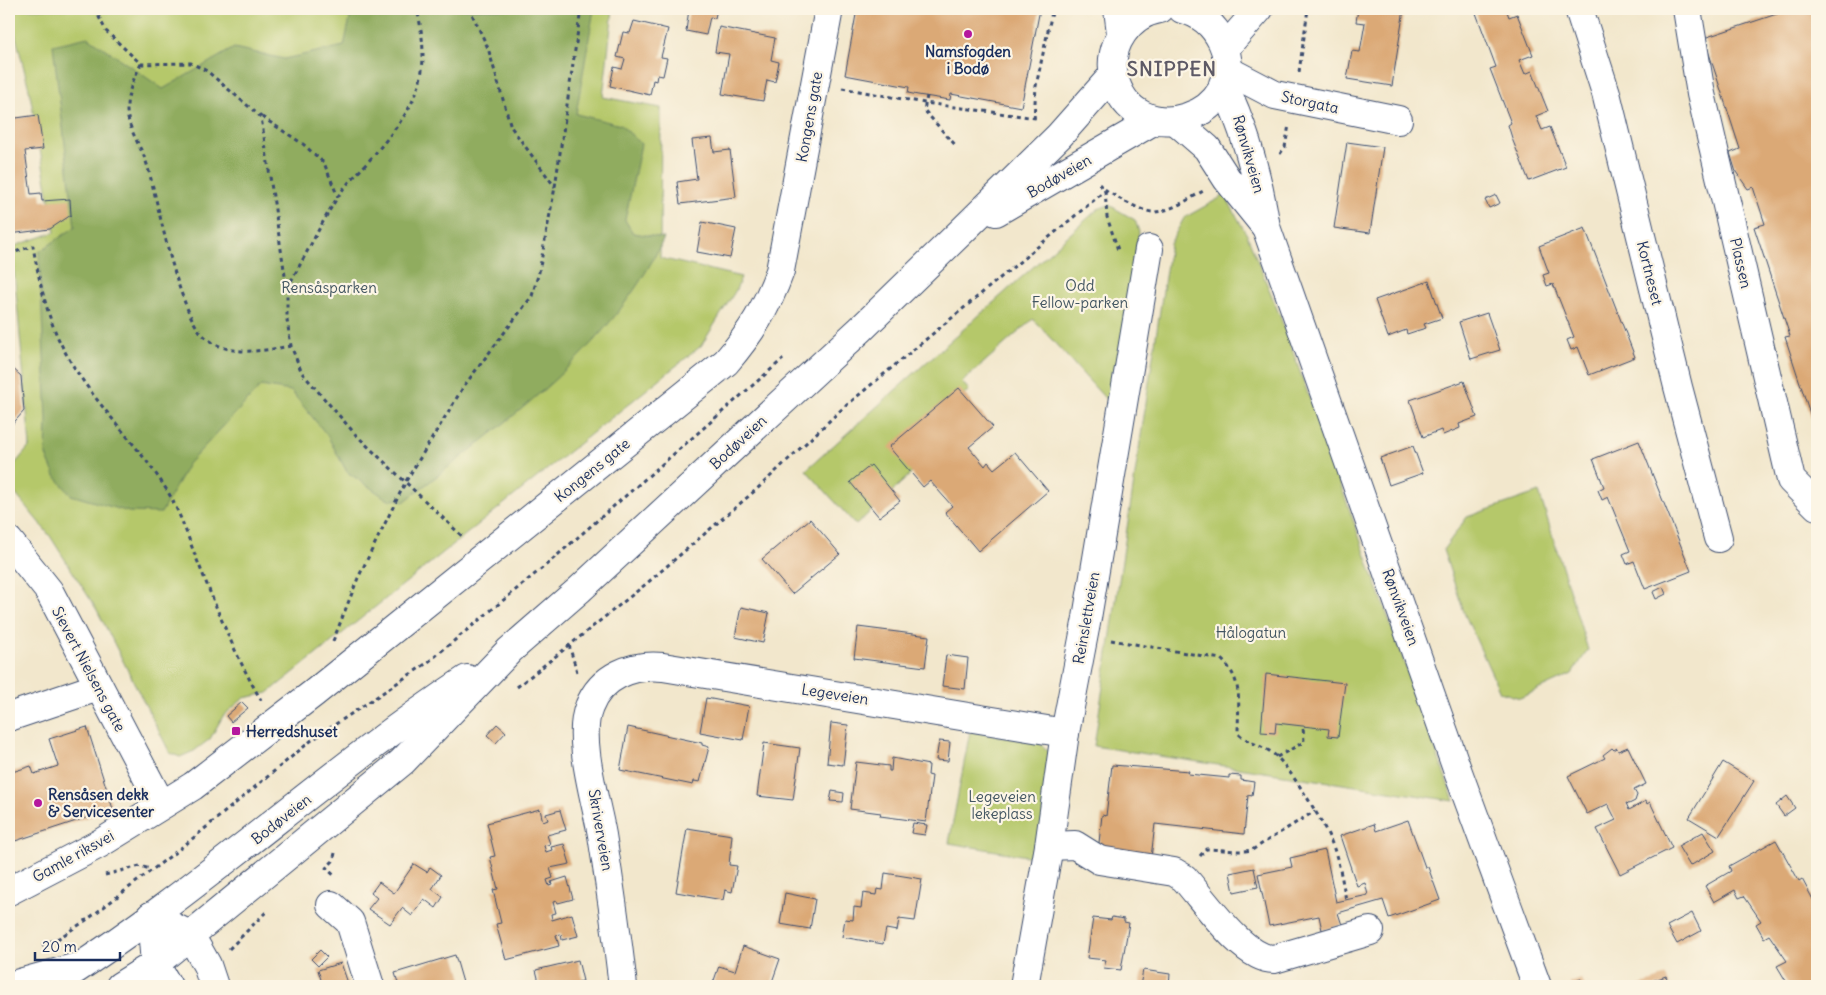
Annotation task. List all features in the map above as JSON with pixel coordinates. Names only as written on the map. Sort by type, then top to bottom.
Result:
[{"type":"main road","name":"Kongens gate","points":[[161,804],[193,786],[314,693],[726,362],[749,336],[764,309],[780,271],[828,9]]},
{"type":"main road","points":[[1113,75],[1113,54],[1120,21],[1135,19],[1151,10],[1160,9]]},
{"type":"main road","name":"Rønvikveien","points":[[1184,9],[1198,15],[1210,24],[1225,67],[1260,191],[1266,228],[1458,772],[1537,986]]},
{"type":"main road","name":"Bodøveien","points":[[962,231],[1166,121],[1197,115],[1213,102],[1225,67],[1259,9]]},
{"type":"main road","name":"Kortneset","points":[[1579,9],[1606,93],[1678,387],[1718,538]]},
{"type":"main road","name":"Plassen","points":[[1687,9],[1701,94],[1791,480],[1817,507]]},
{"type":"main road","name":"Storgata","points":[[1225,67],[1275,95],[1398,120]]},
{"type":"main road","name":"Bodøveien","points":[[120,986],[162,975],[190,935],[402,762],[510,650],[586,583],[861,329],[1059,136],[1113,75]]},
{"type":"main road","name":"Rønvikveien","points":[[1113,75],[1118,91],[1128,104],[1140,114],[1166,121],[1207,148],[1227,179],[1266,228]]},
{"type":"main road","name":"Reinslettveien","points":[[1024,986],[1049,846],[1065,733],[1084,635],[1149,249]]},
{"type":"main road","name":"Sievert Nielsens gate","points":[[9,541],[48,591],[161,804]]},
{"type":"main road","name":"Bodøveien","points":[[50,986],[84,965],[242,849],[408,718],[510,650]]},
{"type":"main road","name":"Legeveien","points":[[608,680],[627,669],[649,666],[664,667],[1065,733]]},
{"type":"main road","name":"Skriverveien","points":[[608,680],[597,692],[588,708],[584,730],[586,754],[596,796],[617,928],[622,986]]},
{"type":"main road","points":[[9,717],[98,687]]},
{"type":"main road","name":"Gamle riksvei","points":[[9,891],[99,844],[161,804]]},
{"type":"main road","points":[[1049,846],[1075,845],[1099,860],[1174,872],[1184,878],[1239,941],[1264,959],[1274,959],[1370,932]]},
{"type":"main road","points":[[331,905],[350,922],[370,986]]},
{"type":"main road","points":[[151,916],[190,935],[207,965],[214,986]]},
{"type":"main road","points":[[151,916],[162,975]]},
{"type":"main road","points":[[9,986],[84,965]]},
{"type":"path","points":[[95,9],[106,32],[141,64],[191,63],[207,71],[261,117],[302,144],[324,163],[338,197]]},
{"type":"path","points":[[287,289],[338,197],[396,130],[413,104],[422,73],[423,36],[417,9]]},
{"type":"path","points":[[467,9],[488,48],[511,127],[555,187]]},
{"type":"path","points":[[332,642],[358,578],[406,481],[464,386],[532,296],[539,272],[555,187],[581,9]]},
{"type":"path","points":[[1030,125],[1035,117],[1036,86],[1052,12],[1056,9]]},
{"type":"path","points":[[141,64],[135,77],[127,107],[133,130],[148,165],[176,274],[190,317],[203,336],[221,348],[240,352],[264,351],[291,346]]},
{"type":"path","points":[[815,83],[925,103],[1035,117],[1042,121]]},
{"type":"path","points":[[927,96],[924,110],[957,147]]},
{"type":"path","points":[[261,117],[287,289],[287,320],[291,346],[302,373],[356,435],[406,481],[451,527],[468,541]]},
{"type":"path","points":[[1094,177],[1105,191],[1153,212],[1177,205],[1207,189]]},
{"type":"path","points":[[1105,191],[1107,217],[1118,251],[1131,278],[1142,289]]},
{"type":"path","points":[[512,691],[646,584],[757,489],[842,408],[1105,191]]},
{"type":"path","points":[[9,254],[33,246],[36,264],[60,344],[98,402],[128,436],[168,492],[183,523],[242,667],[262,702]]},
{"type":"path","points":[[33,949],[59,938],[186,844],[312,740],[427,662],[546,565],[787,356]]},
{"type":"path","points":[[1084,635],[1221,659],[1232,669],[1237,680],[1238,733],[1246,741],[1266,749],[1277,757],[1315,811],[1335,850],[1346,900]]},
{"type":"path","points":[[1277,757],[1304,742],[1303,726]]},
{"type":"path","points":[[1184,878],[1206,850],[1231,849],[1242,852],[1252,850],[1315,811]]},
{"type":"path","points":[[96,877],[140,866],[151,869]]},
{"type":"path","points":[[226,951],[261,919],[271,906]]},
{"type":"green space","name":"Rensåsparken","points":[[9,9],[613,9],[603,97],[661,108],[660,258],[741,277],[736,290],[701,346],[268,693],[244,698],[223,716],[210,739],[194,751],[180,757],[170,753],[97,610],[50,536],[9,486],[9,471],[30,446],[12,247],[55,232],[29,89]]},
{"type":"green space","name":"Rensåsparken","points":[[352,9],[594,9],[576,114],[621,125],[641,144],[625,220],[633,233],[664,238],[641,279],[614,317],[583,352],[550,384],[404,502],[396,499],[390,501],[347,472],[327,435],[291,391],[261,386],[188,464],[161,513],[129,512],[71,495],[55,476],[46,455],[47,419],[39,252],[75,227],[53,45],[88,37],[163,89],[234,48],[284,59],[344,46]]},
{"type":"green space","name":"Hålogatun","points":[[1225,195],[1247,235],[1280,316],[1454,801],[1094,746],[1170,244],[1184,218]]},
{"type":"green space","name":"Odd Fellow-parken","points":[[1109,205],[1135,220],[1139,232],[1112,406],[1033,319],[962,382],[969,390],[900,451],[916,469],[856,525],[806,470],[1098,209]]},
{"type":"green space","points":[[1539,492],[1588,650],[1572,674],[1520,698],[1500,692],[1465,615],[1443,550],[1467,517]]},
{"type":"green space","name":"Legeveien lekeplass","points":[[970,731],[1039,743],[1051,753],[1038,858],[949,843]]},
{"type":"building","points":[[689,9],[717,9],[715,18],[710,17],[706,35],[686,31]]},
{"type":"building","points":[[857,9],[1040,9],[1021,107],[951,94],[950,100],[918,95],[908,93],[909,87],[845,75]]},
{"type":"building","points":[[1358,9],[1404,9],[1392,86],[1347,79],[1352,51],[1360,52],[1365,23],[1356,22]]},
{"type":"building","points":[[1487,9],[1506,9],[1509,17],[1517,14],[1533,55],[1519,60],[1525,74],[1532,71],[1548,111],[1536,116],[1542,130],[1550,127],[1566,167],[1529,181],[1508,125],[1511,123],[1490,69],[1496,67],[1476,13]]},
{"type":"building","points":[[1792,9],[1817,9],[1817,435],[1785,337],[1790,336],[1754,227],[1765,224],[1753,187],[1748,189],[1736,172],[1730,153],[1740,149],[1704,38]]},
{"type":"building","points":[[634,21],[668,29],[661,57],[667,58],[663,76],[657,75],[656,81],[653,80],[650,95],[610,86],[614,67],[622,69],[625,59],[617,57],[623,32],[630,33]]},
{"type":"building","points":[[719,27],[775,38],[771,60],[779,62],[775,82],[767,80],[763,101],[722,94],[729,54],[715,52]]},
{"type":"building","points":[[38,115],[43,149],[25,151],[31,194],[41,193],[42,201],[70,199],[71,215],[50,229],[9,234],[9,119]]},
{"type":"building","points":[[712,138],[714,152],[730,150],[736,197],[680,204],[677,182],[697,179],[692,140]]},
{"type":"building","points":[[1347,142],[1383,147],[1370,233],[1334,228]]},
{"type":"building","points":[[1496,195],[1500,203],[1489,208],[1485,200]]},
{"type":"building","points":[[702,222],[736,229],[730,258],[697,252]]},
{"type":"building","points":[[1585,228],[1635,357],[1589,375],[1578,347],[1571,350],[1567,340],[1574,337],[1553,284],[1547,286],[1543,275],[1549,273],[1539,246]]},
{"type":"building","points":[[1429,281],[1442,318],[1424,324],[1426,328],[1407,334],[1406,330],[1388,337],[1375,300]]},
{"type":"building","points":[[1487,313],[1500,350],[1471,359],[1459,322]]},
{"type":"building","points":[[9,365],[21,376],[24,411],[9,428]]},
{"type":"building","points":[[1464,381],[1477,417],[1459,424],[1460,428],[1443,435],[1441,430],[1423,437],[1410,400]]},
{"type":"building","points":[[959,388],[993,427],[969,447],[985,466],[988,462],[994,469],[1015,452],[1048,491],[978,551],[945,512],[952,506],[930,481],[923,487],[889,447]]},
{"type":"building","points":[[1639,441],[1691,571],[1645,589],[1634,561],[1627,564],[1623,554],[1630,551],[1608,497],[1602,500],[1598,490],[1604,487],[1593,459]]},
{"type":"building","points":[[1413,446],[1423,473],[1389,485],[1380,458]]},
{"type":"building","points":[[871,465],[900,501],[879,517],[850,482]]},
{"type":"building","points":[[810,519],[840,554],[792,594],[762,559]]},
{"type":"building","points":[[1663,587],[1666,594],[1656,599],[1653,592]]},
{"type":"building","points":[[741,607],[769,613],[763,643],[735,637]]},
{"type":"building","points":[[9,615],[14,630],[9,632]]},
{"type":"building","points":[[858,627],[929,636],[925,667],[854,658]]},
{"type":"building","points":[[946,655],[968,658],[965,689],[942,686]]},
{"type":"building","name":"Hålogatun","points":[[1266,674],[1345,683],[1338,737],[1328,736],[1329,729],[1276,723],[1275,733],[1261,732]]},
{"type":"building","points":[[706,698],[749,706],[743,740],[700,732]]},
{"type":"building","points":[[242,702],[248,708],[231,722],[226,716]]},
{"type":"building","points":[[831,723],[848,725],[843,765],[827,763]]},
{"type":"building","points":[[497,724],[506,732],[496,743],[487,735]]},
{"type":"building","points":[[87,727],[113,809],[9,843],[9,773],[31,766],[34,774],[58,766],[49,739]]},
{"type":"building","points":[[628,727],[702,743],[702,745],[709,747],[700,782],[694,781],[693,785],[620,770]]},
{"type":"building","points":[[939,741],[950,742],[948,761],[936,760]]},
{"type":"building","points":[[764,743],[800,748],[793,800],[757,796]]},
{"type":"building","points":[[1628,747],[1646,784],[1634,790],[1637,795],[1635,801],[1629,804],[1626,803],[1629,810],[1646,801],[1647,804],[1650,802],[1672,848],[1620,874],[1597,829],[1616,820],[1608,804],[1587,814],[1568,776],[1605,758],[1603,755],[1612,748],[1614,750],[1617,748],[1618,751]]},
{"type":"building","points":[[892,758],[929,765],[928,775],[932,776],[926,822],[880,816],[881,813],[850,809],[856,762],[889,766],[889,771],[891,771]]},
{"type":"building","points":[[1723,762],[1754,781],[1719,836],[1689,818]]},
{"type":"building","points":[[1112,765],[1189,771],[1188,774],[1229,778],[1229,775],[1241,776],[1241,780],[1254,782],[1252,796],[1248,795],[1244,834],[1155,824],[1151,858],[1098,852],[1102,815],[1106,816]]},
{"type":"building","points":[[832,791],[844,793],[843,802],[830,801]]},
{"type":"building","points":[[1787,796],[1795,808],[1784,816],[1776,805]]},
{"type":"building","points":[[540,809],[543,822],[548,820],[546,814],[560,810],[566,830],[547,835],[550,844],[544,846],[546,852],[552,850],[551,847],[564,844],[570,864],[550,868],[553,878],[547,880],[549,886],[552,885],[551,882],[567,877],[573,899],[558,903],[557,901],[553,902],[556,913],[551,914],[552,920],[572,914],[578,936],[562,940],[561,934],[556,935],[559,946],[506,960],[496,924],[501,923],[493,890],[498,889],[490,857],[495,856],[487,823]]},
{"type":"building","points":[[1408,820],[1425,867],[1428,867],[1440,900],[1389,918],[1383,900],[1338,913],[1342,925],[1322,930],[1319,916],[1269,926],[1258,874],[1292,867],[1290,858],[1325,850],[1336,902],[1368,895],[1365,883],[1357,886],[1340,836],[1374,824],[1376,831]]},
{"type":"building","points":[[913,823],[927,825],[925,835],[911,833]]},
{"type":"building","points":[[687,828],[732,835],[729,865],[737,866],[732,892],[725,890],[723,900],[676,892]]},
{"type":"building","points":[[1703,832],[1715,851],[1690,866],[1678,846]]},
{"type":"building","points":[[1776,840],[1799,881],[1802,879],[1817,907],[1817,986],[1814,983],[1808,986],[1789,986],[1777,966],[1787,961],[1769,935],[1764,938],[1756,924],[1761,921],[1744,896],[1739,898],[1735,890],[1714,902],[1705,886],[1731,871],[1729,866]]},
{"type":"building","points":[[414,864],[427,872],[430,867],[441,875],[432,889],[443,897],[436,908],[424,899],[412,916],[402,908],[390,924],[368,909],[377,898],[371,893],[379,882],[394,893]]},
{"type":"building","points":[[1254,868],[1258,887],[1234,892],[1230,873]]},
{"type":"building","points":[[885,873],[922,879],[915,921],[899,919],[897,931],[886,929],[883,944],[842,937],[845,919],[853,920],[854,907],[861,908],[863,893],[876,895],[877,889],[883,890]]},
{"type":"building","points":[[785,893],[815,899],[810,929],[780,924]]},
{"type":"building","points":[[1692,913],[1701,931],[1677,944],[1667,926]]},
{"type":"building","points":[[1112,917],[1124,919],[1124,922],[1129,923],[1121,970],[1104,968],[1106,960],[1087,958],[1093,918],[1111,920]]},
{"type":"building","points":[[743,946],[780,959],[772,982],[782,986],[712,986],[719,966],[735,971]]},
{"type":"building","points":[[320,950],[327,957],[318,966],[311,959]]},
{"type":"building","points":[[455,955],[464,986],[399,986],[395,973]]},
{"type":"building","points":[[578,960],[583,981],[578,982],[580,986],[540,986],[536,970]]},
{"type":"building","points":[[341,963],[349,986],[323,986],[318,970]]},
{"type":"building","points":[[1143,970],[1170,974],[1169,986],[1140,986]]},
{"type":"building","points":[[1666,976],[1670,986],[1638,986]]},
{"type":"building","points":[[1581,979],[1584,986],[1571,986],[1570,983]]},
{"type":"place","name":"Namsfogden i Bodø","points":[[968,34]]},
{"type":"place","name":"Herredshuset","points":[[236,731]]},
{"type":"place","name":"Rensåsen dekk & Servicesenter","points":[[38,803]]},
{"type":"district","name":"SNIPPEN","points":[[1172,68]]}]
